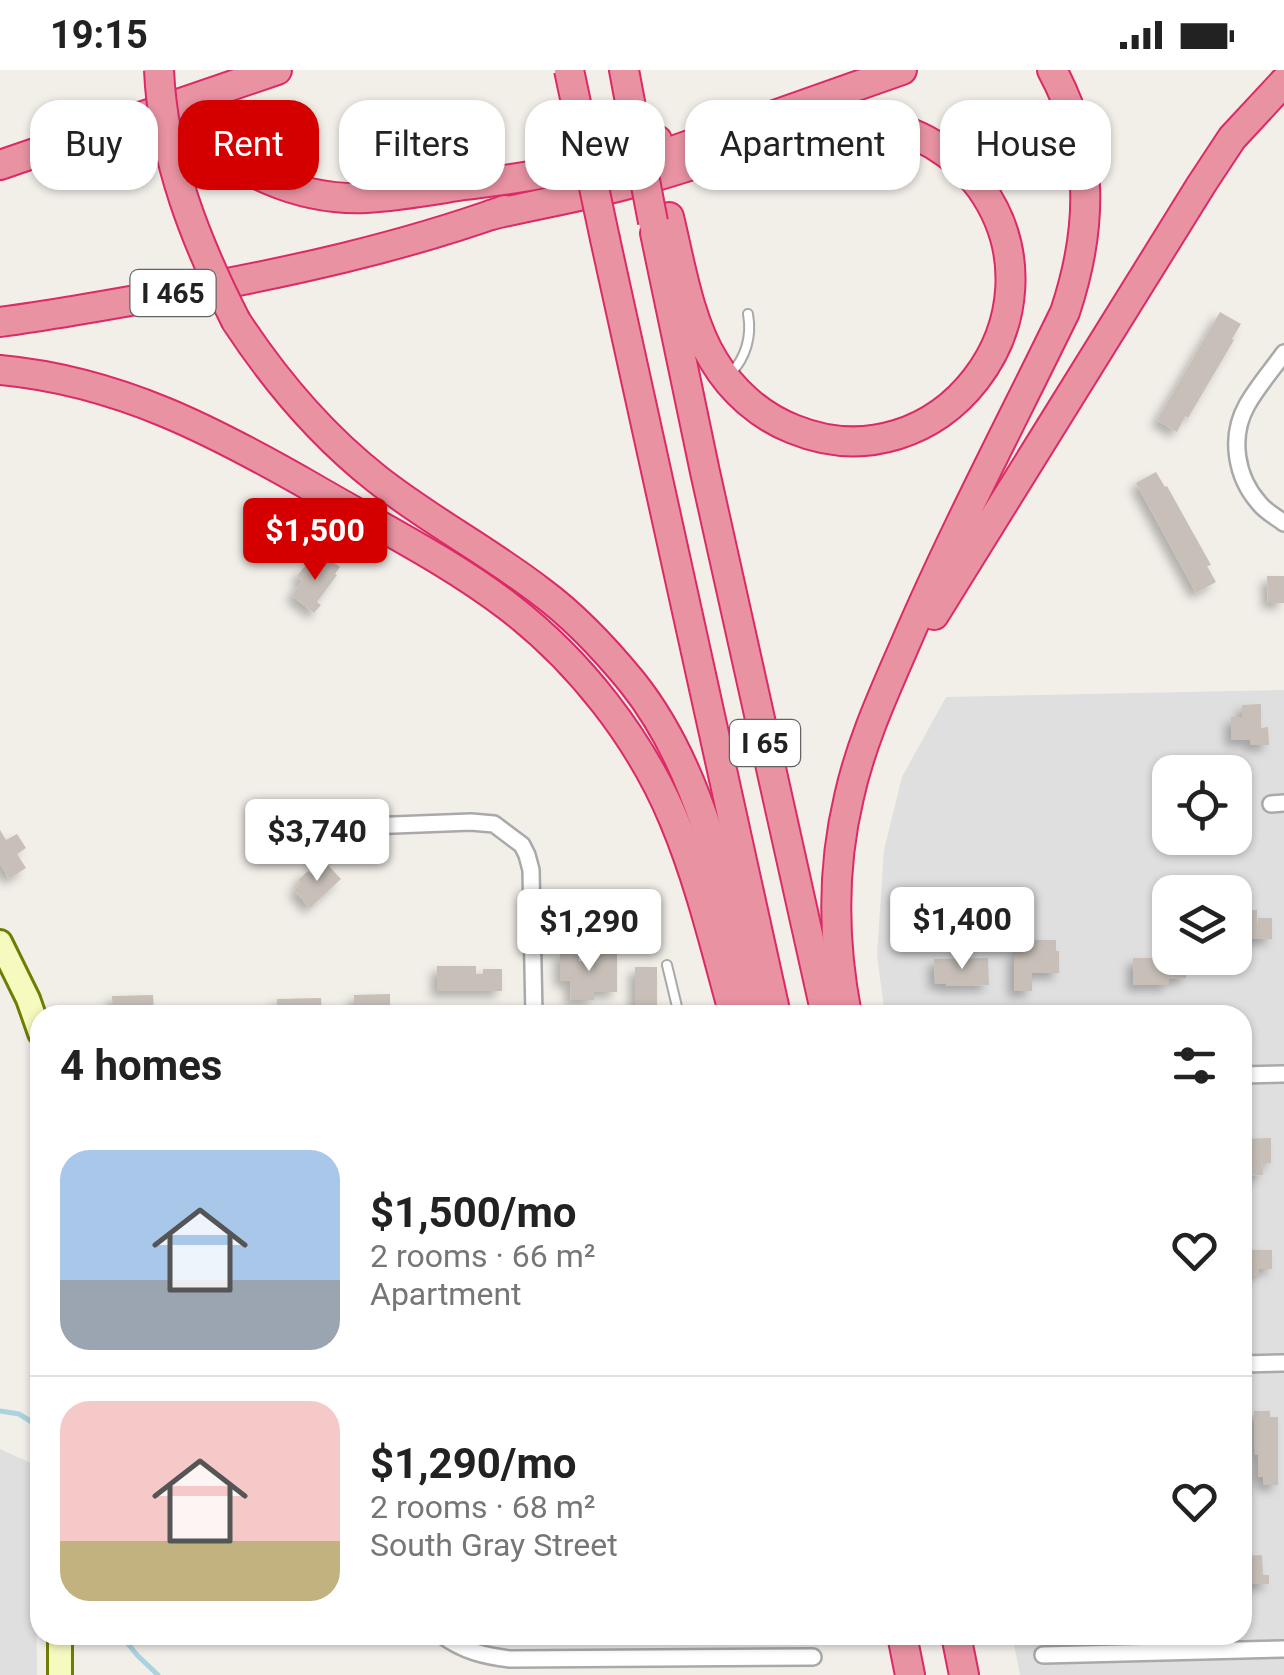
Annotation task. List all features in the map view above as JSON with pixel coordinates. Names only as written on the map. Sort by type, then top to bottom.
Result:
[{"type":"highway","name":"I 65","points":[[569,70],[774,1005]]},
{"type":"highway","name":"I 65","points":[[624,70],[644,174],[661,219],[705,472],[824,1005]]},
{"type":"highway","name":"I 465","points":[[0,322],[295,270],[395,245],[902,70]]},
{"type":"highway","points":[[846,1005],[837,940],[840,854],[848,797],[874,715],[931,584],[1064,312],[1074,283],[1084,230],[1085,166],[1071,111],[1052,70]]},
{"type":"highway","points":[[0,165],[274,72]]},
{"type":"highway","points":[[152,75],[187,126],[230,160],[270,180],[326,196],[368,198],[551,172],[866,82]]},
{"type":"highway","points":[[152,75],[179,186],[202,252],[236,321],[270,371],[323,432],[396,494],[543,592],[633,683],[654,714],[708,836],[730,910],[751,1005]]},
{"type":"highway","points":[[874,715],[1200,185],[1232,138],[1284,82]]},
{"type":"highway","points":[[491,215],[630,184],[807,128],[841,123],[890,127],[920,137],[950,155],[987,198],[1002,230],[1009,260],[1007,315],[993,352],[970,388],[950,407],[889,438],[834,440],[808,435],[782,425],[748,402],[726,378],[707,349],[661,219]]},
{"type":"highway","points":[[0,370],[67,380],[185,419],[450,567],[526,620],[599,697],[661,794],[694,875],[731,1005]]},
{"type":"highway","points":[[904,1645],[910,1675]]},
{"type":"highway","points":[[958,1645],[964,1675]]},
{"type":"main road","points":[[0,942],[30,1006]]},
{"type":"main road","points":[[60,1645],[60,1675]]},
{"type":"street","points":[[1278,519],[1256,500],[1242,474],[1237,437],[1245,408],[1284,353]]},
{"type":"street","points":[[368,826],[494,824],[522,845],[531,870],[534,1005]]},
{"type":"street","points":[[1252,1075],[1284,1074]]},
{"type":"street","points":[[1252,1364],[1284,1363]]},
{"type":"street","points":[[457,1645],[480,1656],[510,1660],[813,1656]]},
{"type":"street","points":[[1042,1655],[1284,1650]]},
{"type":"lane","points":[[726,378],[739,364],[749,340],[748,314]]},
{"type":"lane","points":[[667,965],[677,1005]]},
{"type":"shaded area","points":[[1284,690],[1284,1675],[1020,1675],[1014,1645],[1252,1645],[1252,1005],[884,1005],[877,955],[884,850],[902,777],[946,697]]},
{"type":"shaded area","points":[[0,1449],[30,1463],[30,1645],[37,1645],[37,1675],[0,1675]]},
{"type":"building","points":[[1220,312],[1241,324],[1177,432],[1157,420]]},
{"type":"building","points":[[1156,472],[1211,565],[1207,566],[1216,582],[1196,593],[1136,483]]},
{"type":"building","points":[[324,555],[340,567],[314,613],[292,596],[302,580],[297,576]]},
{"type":"building","points":[[1267,576],[1284,576],[1284,603],[1268,603]]},
{"type":"building","points":[[1261,704],[1261,728],[1268,727],[1269,745],[1231,740],[1231,717],[1242,717],[1242,705]]},
{"type":"building","points":[[0,830],[6,840],[17,834],[26,848],[17,854],[26,868],[9,879],[0,863]]},
{"type":"building","points":[[324,861],[341,879],[310,908],[294,890],[301,884],[298,880]]},
{"type":"building","points":[[1252,910],[1257,910],[1257,930],[1258,918],[1272,918],[1272,939],[1252,939]]},
{"type":"building","points":[[1021,940],[1056,940],[1059,951],[1059,973],[1032,973],[1032,991],[1014,991],[1014,951],[1021,951]]},
{"type":"building","points":[[579,951],[579,961],[593,961],[594,969],[596,952],[617,952],[617,992],[594,992],[594,1000],[571,1000],[570,981],[560,981],[560,952]]},
{"type":"building","points":[[988,958],[989,985],[935,984],[934,959]]},
{"type":"building","points":[[1133,958],[1152,958],[1152,975],[1186,975],[1169,979],[1169,985],[1133,985]]},
{"type":"building","points":[[437,966],[476,966],[476,974],[483,974],[483,969],[502,969],[502,991],[437,991]]},
{"type":"building","points":[[635,967],[657,967],[657,1005],[635,1005]]},
{"type":"building","points":[[390,994],[390,1005],[354,1005],[354,995]]},
{"type":"building","points":[[153,995],[154,1005],[112,1005],[112,996]]},
{"type":"building","points":[[321,998],[321,1005],[277,1005],[277,999]]},
{"type":"building","points":[[1271,1138],[1271,1163],[1262,1163],[1263,1175],[1252,1176],[1252,1139]]},
{"type":"building","points":[[1252,1250],[1272,1250],[1272,1269],[1259,1269],[1259,1276],[1252,1275]]},
{"type":"building","points":[[1254,1411],[1270,1411],[1270,1417],[1278,1417],[1278,1485],[1263,1485],[1263,1477],[1258,1477]]},
{"type":"building","points":[[1262,1555],[1263,1575],[1269,1575],[1269,1584],[1252,1584],[1252,1556]]},
{"type":"waterway","points":[[0,1411],[19,1414],[30,1421]]},
{"type":"waterway","points":[[129,1645],[158,1675]]}]
